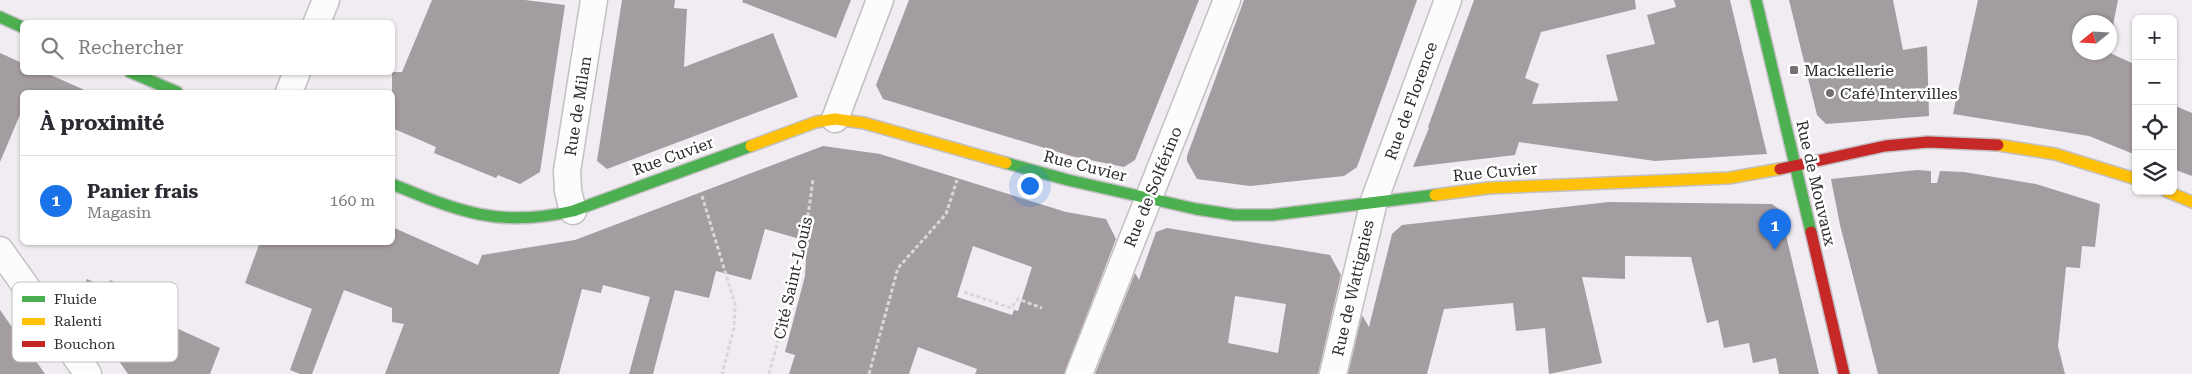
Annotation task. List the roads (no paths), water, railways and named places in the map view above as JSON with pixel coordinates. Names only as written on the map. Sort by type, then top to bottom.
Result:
[{"type":"street","points":[[318,20],[326,0]]},
{"type":"street","name":"Rue de Milan","points":[[573,211],[568,191],[567,171],[594,0]]},
{"type":"street","points":[[835,119],[880,0]]},
{"type":"street","name":"Rue de Solférino","points":[[1079,374],[1227,0]]},
{"type":"street","name":"Rue de Florence","points":[[1374,202],[1448,0]]},
{"type":"street","name":"Rue de Mouvaux","points":[[1756,0],[1844,374]]},
{"type":"street","points":[[0,17],[20,26]]},
{"type":"street","points":[[137,75],[172,90]]},
{"type":"street","points":[[290,90],[296,75]]},
{"type":"street","name":"Rue Cuvier","points":[[395,185],[458,210],[498,218],[529,220],[573,211],[816,122],[835,119],[888,128],[1078,183],[1213,212],[1254,216],[1489,188],[1716,179],[1747,176],[1884,146],[1928,142],[2012,146],[2055,154],[2132,178]]},
{"type":"street","points":[[2175,195],[2192,202]]},
{"type":"street","name":"Rue de Wattignies","points":[[1333,374],[1374,202]]},
{"type":"street","points":[[0,250],[23,282]]},
{"type":"street","points":[[79,362],[88,374]]},
{"type":"place","name":"Mackellerie","points":[[1794,70]]},
{"type":"place","name":"Café Intervilles","points":[[1830,93]]},
{"type":"place","name":"Panier frais","points":[[1775,250]]}]
